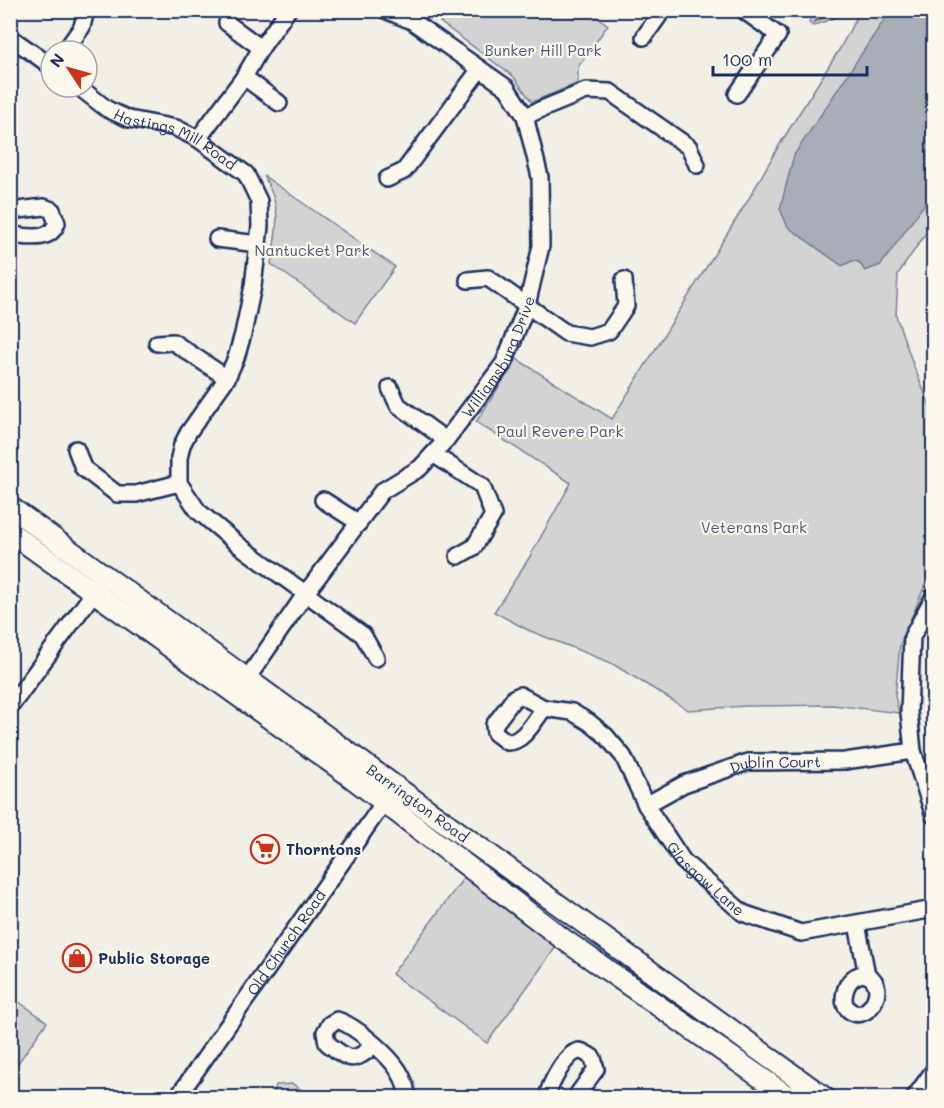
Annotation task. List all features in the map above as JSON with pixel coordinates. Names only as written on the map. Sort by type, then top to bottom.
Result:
[{"type":"main road","name":"Barrington Road","points":[[10,507],[100,584],[242,687],[390,794],[825,1098]]},
{"type":"main road","name":"Barrington Road","points":[[10,532],[100,584]]},
{"type":"main road","name":"Barrington Road","points":[[390,794],[544,925],[790,1098]]},
{"type":"street","points":[[74,39],[82,27],[86,10]]},
{"type":"street","points":[[198,139],[244,77],[288,10]]},
{"type":"street","points":[[644,37],[663,10]]},
{"type":"street","points":[[737,94],[778,35],[743,10]]},
{"type":"street","name":"Williamsburg Drive","points":[[242,687],[306,593],[382,492],[420,468],[446,440],[504,363],[527,305],[541,246],[540,177],[525,116],[507,88],[412,21],[380,13]]},
{"type":"street","points":[[227,23],[261,48]]},
{"type":"street","points":[[10,38],[39,58]]},
{"type":"street","points":[[387,180],[404,171],[480,69]]},
{"type":"street","points":[[244,77],[279,103]]},
{"type":"street","points":[[525,116],[586,91],[610,92],[689,147],[697,165]]},
{"type":"street","name":"Hastings Mill Road","points":[[94,99],[107,109],[129,119],[176,128],[198,139],[246,174],[259,201],[260,226],[253,286],[243,334],[227,378],[182,445],[179,458],[179,483]]},
{"type":"street","points":[[10,211],[44,207],[52,210],[57,223],[47,236],[10,235]]},
{"type":"street","points":[[217,239],[258,244]]},
{"type":"street","points":[[468,280],[488,278],[566,333],[590,337],[609,331],[626,306],[624,280]]},
{"type":"street","points":[[157,343],[173,342],[227,378]]},
{"type":"street","points":[[390,388],[398,405],[446,440]]},
{"type":"street","points":[[76,449],[83,468],[117,494],[136,494],[179,483],[198,511],[240,546],[363,635],[376,658]]},
{"type":"street","points":[[433,454],[482,486],[493,515],[474,547],[458,556]]},
{"type":"street","points":[[323,500],[359,523]]},
{"type":"street","points":[[10,707],[100,584]]},
{"type":"street","points":[[933,596],[912,637],[909,712],[913,751],[933,816]]},
{"type":"street","name":"Glasgow Lane","points":[[544,708],[572,712],[606,736],[623,756],[646,805],[683,861],[743,913],[801,933],[933,909]]},
{"type":"street","name":"Dublin Court","points":[[646,805],[684,784],[748,762],[845,761],[913,751]]},
{"type":"street","name":"Old Church Road","points":[[177,1098],[390,794]]},
{"type":"street","points":[[857,924],[867,975]]},
{"type":"street","points":[[374,1045],[385,1054],[401,1075],[408,1098]]},
{"type":"street","points":[[547,1098],[554,1077],[573,1053],[580,1052],[593,1058],[596,1069],[575,1098]]},
{"type":"street","points":[[914,1098],[933,1070]]},
{"type":"green space","name":"Bunker Hill Park","points":[[448,11],[589,11],[608,25],[578,67],[578,83],[532,102],[514,77],[440,22]]},
{"type":"green space","points":[[822,11],[848,11],[813,26],[809,23],[811,16]]},
{"type":"green space","name":"Veterans Park","points":[[860,11],[933,11],[933,223],[898,274],[896,316],[933,413],[933,566],[900,645],[895,696],[899,713],[833,705],[746,706],[688,710],[611,663],[528,630],[494,612],[529,558],[571,483],[476,422],[517,359],[612,419],[745,205],[839,50]]},
{"type":"green space","name":"Nantucket Park","points":[[264,176],[395,267],[355,323],[271,264],[277,218],[274,199]]},
{"type":"green space","points":[[468,872],[561,940],[487,1043],[392,974]]},
{"type":"green space","points":[[11,996],[47,1022],[11,1073]]},
{"type":"green space","points":[[293,1084],[312,1097],[273,1097],[276,1085]]},
{"type":"shaded area","points":[[890,11],[933,11],[933,192],[881,265],[865,271],[859,262],[852,261],[842,266],[788,227],[780,209],[794,155]]},
{"type":"waterway","points":[[814,22],[837,10]]},
{"type":"place","name":"Thorntons","points":[[265,849]]},
{"type":"place","name":"Public Storage","points":[[77,958]]},
{"type":"park label","name":"Paul Revere Park","points":[[560,431]]}]
